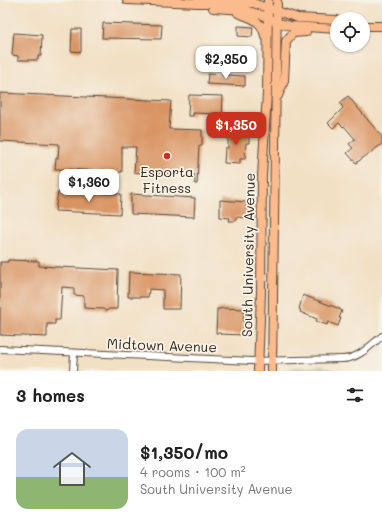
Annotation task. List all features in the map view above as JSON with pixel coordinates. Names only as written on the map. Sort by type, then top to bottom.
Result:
[{"type":"main road","points":[[127,0],[268,4],[277,12],[298,18],[330,20]]},
{"type":"main road","name":"South University Avenue","points":[[272,371],[278,23],[277,0]]},
{"type":"main road","points":[[198,3],[210,8],[245,10],[278,23],[299,28],[330,30]]},
{"type":"main road","name":"South University Avenue","points":[[258,371],[262,176],[268,48],[268,4]]},
{"type":"main road","points":[[227,9],[254,19],[262,26],[268,48]]},
{"type":"main road","points":[[370,26],[382,26]]},
{"type":"main road","points":[[276,101],[284,81],[286,41],[289,36],[298,32],[330,32]]},
{"type":"street","name":"Midtown Avenue","points":[[0,349],[258,361],[350,358],[360,353],[382,336]]},
{"type":"street","points":[[73,371],[74,353]]},
{"type":"green space","points":[[323,367],[334,371],[286,371],[295,368]]},
{"type":"building","points":[[103,23],[162,25],[161,39],[102,38]]},
{"type":"building","points":[[238,26],[253,27],[252,37],[238,36]]},
{"type":"building","points":[[72,29],[81,29],[81,52],[71,51]]},
{"type":"building","points":[[14,33],[42,35],[41,56],[38,56],[38,60],[18,60],[18,56],[12,55]]},
{"type":"building","points":[[208,74],[245,76],[245,86],[207,84]]},
{"type":"building","points":[[0,93],[171,101],[169,129],[202,130],[202,146],[199,146],[197,184],[195,184],[194,174],[146,174],[134,172],[136,147],[122,147],[122,172],[55,169],[56,158],[58,158],[59,144],[0,141]]},
{"type":"building","points":[[189,95],[223,96],[222,118],[217,117],[217,114],[193,113],[193,116],[188,116]]},
{"type":"building","points":[[348,96],[382,137],[382,144],[356,163],[347,153],[353,148],[349,144],[355,139],[344,126],[343,127],[339,123],[333,128],[328,123],[343,108],[340,103]]},
{"type":"building","points":[[228,130],[249,130],[249,143],[246,143],[245,159],[240,159],[240,164],[224,163],[225,148],[228,148]]},
{"type":"building","points":[[58,192],[121,194],[120,214],[55,211]]},
{"type":"building","points":[[131,194],[195,198],[194,217],[131,214]]},
{"type":"building","points":[[220,200],[247,202],[246,218],[236,217],[236,221],[229,221],[230,218],[220,217]]},
{"type":"building","points":[[8,260],[39,261],[39,266],[118,270],[117,309],[109,309],[106,311],[103,309],[84,308],[84,296],[74,295],[74,288],[62,287],[60,320],[55,320],[55,324],[47,324],[47,337],[0,335],[0,262],[8,262]]},
{"type":"building","points":[[129,272],[181,274],[180,309],[163,309],[163,290],[149,289],[148,297],[128,297]]},
{"type":"building","points":[[303,295],[340,309],[342,311],[338,326],[328,322],[327,325],[316,321],[317,319],[300,312],[301,310],[299,309]]},
{"type":"building","points":[[217,309],[244,309],[243,335],[216,333]]},
{"type":"place","name":"Esporta Fitness","points":[[167,156]]}]
